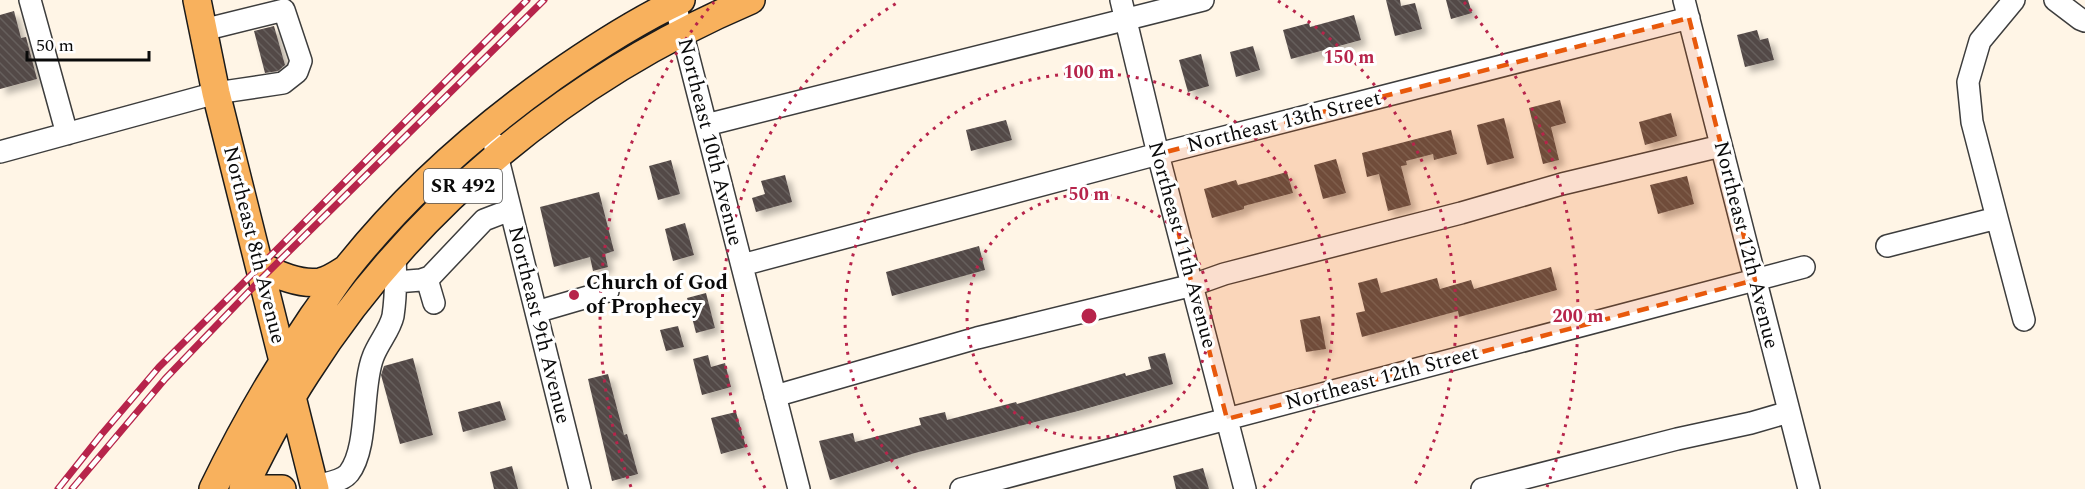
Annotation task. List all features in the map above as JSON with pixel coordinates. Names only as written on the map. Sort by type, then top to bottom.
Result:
[{"type":"main road","name":"Northeast 8th Avenue","points":[[197,0],[216,93],[315,487]]},
{"type":"main road","name":"SR 492","points":[[243,489],[292,396],[332,336],[396,269],[421,227],[497,156],[556,109],[599,80],[681,32],[751,0]]},
{"type":"main road","name":"SR 492","points":[[213,489],[246,422],[283,360],[346,269],[394,214],[489,125],[575,62],[676,1]]},
{"type":"main road","points":[[260,264],[286,277],[308,282],[320,282],[332,278],[346,269]]},
{"type":"main road","points":[[260,489],[282,489]]},
{"type":"street","points":[[30,0],[66,134]]},
{"type":"street","points":[[706,125],[988,55],[1123,9],[1203,0]]},
{"type":"street","points":[[2014,0],[1980,41],[1968,82],[1972,122],[2024,320]]},
{"type":"street","points":[[2055,0],[2085,21]]},
{"type":"street","name":"Northeast 10th Avenue","points":[[676,1],[681,32],[800,489]]},
{"type":"street","name":"Northeast 11th Avenue","points":[[1123,9],[1245,489]]},
{"type":"street","name":"Northeast 12th Avenue","points":[[1686,9],[1809,489]]},
{"type":"street","name":"Northeast 13th Street","points":[[742,265],[1686,9]]},
{"type":"street","points":[[0,152],[216,93],[283,83],[297,72],[301,61],[284,10],[203,30]]},
{"type":"street","name":"Northeast 9th Avenue","points":[[489,125],[580,489]]},
{"type":"street","points":[[775,396],[977,338],[1192,285],[1224,274],[1461,213],[1562,184],[1721,146]]},
{"type":"street","points":[[427,279],[484,220],[510,210]]},
{"type":"street","points":[[1887,246],[1997,218]]},
{"type":"street","name":"Northeast 12th Street","points":[[961,489],[1804,267]]},
{"type":"street","points":[[315,487],[347,476],[355,462],[373,357],[393,318],[396,269],[427,279]]},
{"type":"street","points":[[427,279],[434,303]]},
{"type":"street","points":[[536,312],[608,291]]},
{"type":"street","points":[[1482,489],[1789,412]]},
{"type":"highlighted area","points":[[1689,18],[1755,280],[1227,419],[1158,154]]},
{"type":"building","points":[[1386,0],[1400,0],[1401,6],[1415,3],[1422,29],[1395,36]]},
{"type":"building","points":[[1446,0],[1468,0],[1472,13],[1451,19]]},
{"type":"building","points":[[14,11],[21,38],[26,37],[37,79],[0,89],[0,15]]},
{"type":"building","points":[[1354,15],[1361,40],[1291,59],[1283,30],[1309,23],[1310,27]]},
{"type":"building","points":[[274,26],[285,65],[278,71],[265,73],[254,31]]},
{"type":"building","points":[[1757,30],[1760,40],[1768,38],[1774,60],[1745,67],[1737,35]]},
{"type":"building","points":[[1253,46],[1260,70],[1236,77],[1230,52]]},
{"type":"building","points":[[1201,54],[1209,86],[1188,92],[1179,60]]},
{"type":"building","points":[[1560,100],[1566,123],[1551,127],[1559,160],[1543,164],[1529,108]]},
{"type":"building","points":[[1671,113],[1677,136],[1645,145],[1639,122]]},
{"type":"building","points":[[1504,118],[1514,158],[1487,165],[1477,125]]},
{"type":"building","points":[[1006,120],[1012,140],[971,151],[966,130]]},
{"type":"building","points":[[1451,130],[1457,154],[1434,160],[1433,154],[1406,161],[1407,165],[1401,166],[1411,205],[1388,211],[1379,174],[1367,177],[1362,153]]},
{"type":"building","points":[[1336,159],[1346,193],[1323,199],[1314,165]]},
{"type":"building","points":[[671,160],[680,194],[658,200],[649,166]]},
{"type":"building","points":[[1287,172],[1293,193],[1244,206],[1244,209],[1212,218],[1204,189],[1236,180],[1238,185]]},
{"type":"building","points":[[785,175],[792,202],[756,212],[752,198],[765,194],[761,181]]},
{"type":"building","points":[[1687,176],[1694,204],[1658,214],[1650,185]]},
{"type":"building","points":[[599,192],[614,251],[605,254],[608,267],[593,271],[590,257],[554,267],[540,207]]},
{"type":"building","points":[[685,223],[694,255],[673,261],[665,229]]},
{"type":"building","points":[[979,246],[985,270],[892,296],[886,272]]},
{"type":"building","points":[[1551,267],[1557,290],[1459,317],[1458,311],[1362,337],[1356,313],[1365,311],[1358,283],[1377,278],[1381,293],[1437,278],[1440,289],[1471,280],[1474,289]]},
{"type":"building","points":[[706,293],[715,328],[696,333],[687,298]]},
{"type":"building","points":[[1320,316],[1326,349],[1306,352],[1300,320]]},
{"type":"building","points":[[678,326],[684,347],[666,351],[660,330]]},
{"type":"building","points":[[1165,353],[1173,384],[915,453],[830,480],[819,441],[853,433],[855,442],[921,425],[919,418],[945,412],[947,420],[1016,402],[1017,404],[1125,373],[1126,376],[1151,369],[1148,357]]},
{"type":"building","points":[[708,355],[711,367],[725,363],[731,387],[702,395],[693,359]]},
{"type":"building","points":[[413,358],[433,435],[400,444],[381,375],[384,366]]},
{"type":"building","points":[[608,374],[624,435],[627,434],[638,474],[612,481],[588,379]]},
{"type":"building","points":[[500,401],[506,420],[463,432],[458,412]]},
{"type":"building","points":[[736,412],[746,447],[721,454],[711,418]]},
{"type":"building","points":[[512,466],[518,489],[494,489],[490,472]]},
{"type":"building","points":[[1203,468],[1209,489],[1176,489],[1173,476]]},
{"type":"railway","points":[[58,489],[159,367],[527,0]]},
{"type":"railway","points":[[72,489],[165,379],[263,277],[544,0]]},
{"type":"place","name":"Church of God of Prophecy","points":[[574,295]]}]
